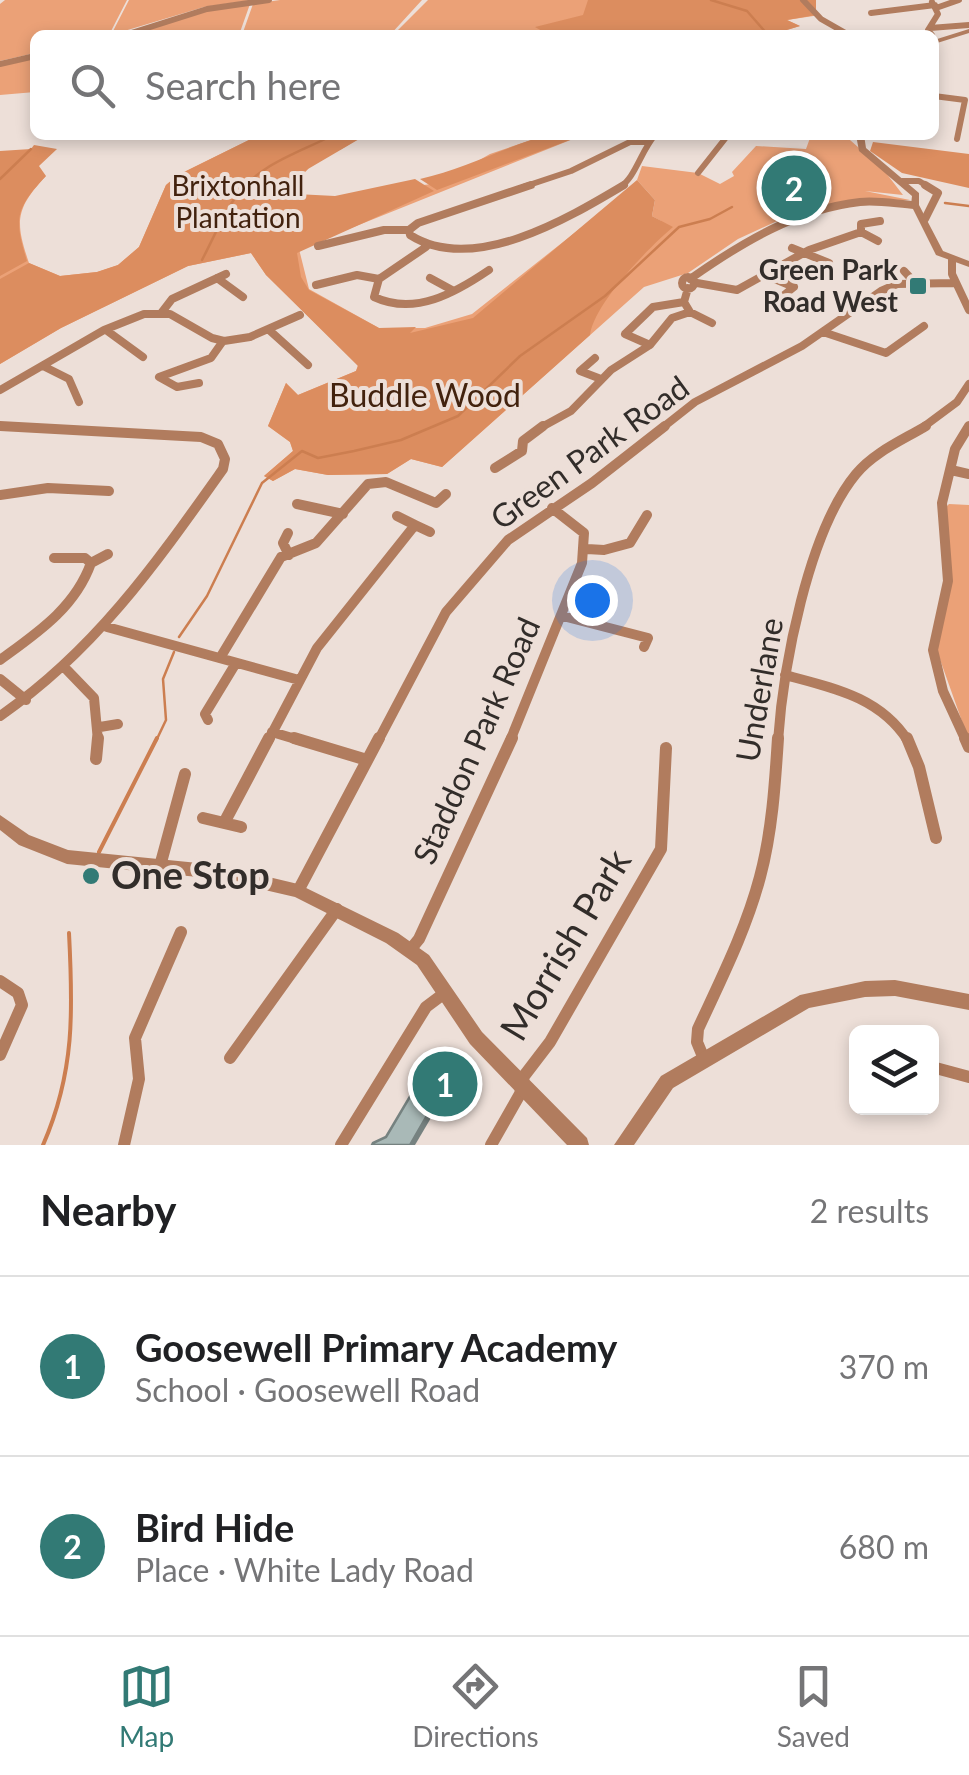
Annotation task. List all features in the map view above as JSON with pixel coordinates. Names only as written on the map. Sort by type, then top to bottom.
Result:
[{"type":"street","points":[[141,30],[207,9],[269,0]]},
{"type":"street","points":[[803,0],[825,22],[840,30]]},
{"type":"street","points":[[871,14],[959,0]]},
{"type":"street","points":[[934,4],[934,30]]},
{"type":"street","points":[[939,35],[969,28]]},
{"type":"street","points":[[939,34],[969,28]]},
{"type":"street","points":[[0,64],[30,57]]},
{"type":"street","points":[[956,139],[968,91]]},
{"type":"street","points":[[939,97],[965,100]]},
{"type":"street","points":[[699,170],[724,140]]},
{"type":"street","points":[[861,140],[862,149],[916,195],[915,205],[925,219],[932,243],[952,260],[969,264]]},
{"type":"street","points":[[318,246],[340,243],[374,229],[409,230],[571,171],[630,142],[648,142],[630,180],[589,205],[526,231],[451,251],[426,247],[414,240],[409,230]]},
{"type":"street","points":[[902,181],[919,181],[938,193],[925,219]]},
{"type":"street","points":[[684,302],[691,283],[731,249],[774,227],[856,202],[915,205]]},
{"type":"street","points":[[861,232],[864,222],[880,221]]},
{"type":"street","points":[[691,283],[737,290],[804,253],[861,232]]},
{"type":"street","points":[[861,232],[878,242]]},
{"type":"street","points":[[426,247],[380,279],[374,286],[374,297],[391,306],[416,304],[452,290],[484,270]]},
{"type":"street","points":[[792,248],[829,263]]},
{"type":"street","points":[[952,260],[956,283],[969,310]]},
{"type":"street","points":[[904,271],[916,284]]},
{"type":"street","points":[[765,275],[797,286],[779,299]]},
{"type":"street","points":[[162,312],[172,299],[222,276],[243,296]]},
{"type":"street","points":[[316,286],[357,276],[380,279]]},
{"type":"street","points":[[429,278],[452,290]]},
{"type":"street","name":"Green Park Road","points":[[298,890],[446,612],[508,540],[592,483],[695,402],[823,332],[880,292],[898,284],[956,283]]},
{"type":"street","points":[[684,302],[690,312],[712,323]]},
{"type":"street","points":[[650,345],[625,334],[653,307],[684,302]]},
{"type":"street","points":[[496,468],[522,451],[523,440],[556,416],[571,411],[602,379],[650,345],[672,318],[690,312]]},
{"type":"street","points":[[0,390],[140,315],[175,314],[207,337],[223,342],[244,339],[298,318]]},
{"type":"street","points":[[268,329],[308,365]]},
{"type":"street","points":[[106,330],[137,356]]},
{"type":"street","points":[[823,332],[878,353],[893,352],[922,331]]},
{"type":"street","points":[[199,384],[184,391],[155,374],[211,358],[223,342]]},
{"type":"street","points":[[595,358],[576,369],[602,379]]},
{"type":"street","points":[[46,366],[70,379],[83,398]]},
{"type":"street","name":"Underlane","points":[[704,1058],[697,1042],[698,1028],[756,897],[767,847],[785,674],[816,564],[854,473],[874,456],[946,414],[968,389]]},
{"type":"street","points":[[969,424],[959,438],[941,512],[948,581],[934,650],[944,690],[969,747]]},
{"type":"street","points":[[0,426],[201,437],[224,451],[223,469],[106,626],[67,670],[0,716]]},
{"type":"street","points":[[951,470],[969,474]]},
{"type":"street","points":[[220,658],[275,565],[314,544],[372,482],[386,482],[436,503],[446,494]]},
{"type":"street","points":[[0,496],[48,488],[109,491]]},
{"type":"street","points":[[297,504],[314,502],[343,514]]},
{"type":"street","points":[[552,508],[583,531],[587,548],[604,550],[630,544],[647,521]]},
{"type":"street","points":[[397,516],[430,532]]},
{"type":"street","points":[[224,823],[317,648],[415,526]]},
{"type":"street","points":[[288,533],[283,543],[289,555]]},
{"type":"street","name":"Staddon Park Road","points":[[410,950],[563,616],[587,548]]},
{"type":"street","points":[[0,660],[53,619],[80,587],[91,563],[108,554]]},
{"type":"street","points":[[54,557],[85,558],[91,563]]},
{"type":"street","points":[[563,616],[648,638]]},
{"type":"street","points":[[106,626],[299,680]]},
{"type":"street","points":[[208,720],[205,714],[236,662]]},
{"type":"street","points":[[67,670],[96,696],[100,727],[96,759]]},
{"type":"street","points":[[785,674],[863,696],[888,714],[918,756],[936,838]]},
{"type":"street","points":[[0,678],[26,700]]},
{"type":"street","points":[[100,727],[118,724]]},
{"type":"street","points":[[272,732],[367,760]]},
{"type":"street","name":"Morrish Park","points":[[491,1145],[664,838],[666,748]]},
{"type":"street","points":[[160,866],[186,774]]},
{"type":"street","points":[[203,818],[241,827]]},
{"type":"street","points":[[932,818],[947,818]]},
{"type":"street","points":[[0,821],[24,840],[68,857],[218,872],[298,890],[337,909],[410,950],[446,992],[476,1038],[580,1145]]},
{"type":"street","points":[[230,1058],[337,909]]},
{"type":"street","points":[[124,1145],[139,1079],[135,1038],[178,951],[180,932]]},
{"type":"street","points":[[0,981],[18,993],[22,1005],[0,1055]]},
{"type":"street","points":[[623,1145],[667,1082],[806,1001],[838,993],[895,988],[969,1002]]},
{"type":"street","points":[[341,1145],[426,1007],[446,992]]},
{"type":"street","points":[[939,1069],[969,1077]]},
{"type":"green space","points":[[5,0],[127,0],[112,30],[30,30],[30,54],[0,61],[0,4]]},
{"type":"green space","points":[[129,0],[252,0],[204,7],[128,30],[114,30]]},
{"type":"green space","points":[[280,0],[422,0],[395,30],[244,30],[253,4]]},
{"type":"green space","points":[[428,0],[588,0],[820,15],[787,20],[800,26],[787,30],[398,30]]},
{"type":"green space","points":[[588,0],[816,0],[816,15],[787,20],[800,26],[787,30],[535,27],[583,15]]},
{"type":"green space","points":[[250,4],[241,30],[147,30],[213,9]]},
{"type":"green space","points":[[30,58],[30,92],[0,95],[0,65]]},
{"type":"green space","points":[[249,140],[357,140],[340,150],[318,144],[308,169],[291,185],[304,196],[323,198],[439,183],[490,154],[531,140],[571,140],[299,249],[309,289],[379,328],[425,328],[472,314],[582,227],[655,225],[661,221],[652,216],[655,200],[637,180],[642,166],[698,173],[720,184],[734,176],[732,172],[756,146],[806,149],[809,140],[850,140],[883,169],[903,195],[865,191],[910,200],[843,201],[775,222],[738,239],[688,273],[644,287],[442,467],[411,459],[387,474],[328,475],[295,469],[273,481],[264,476],[293,451],[290,442],[268,426],[286,383],[298,395],[356,371],[358,365],[266,275],[251,253],[188,266],[61,328],[0,364],[0,185],[46,176],[23,207],[21,237],[29,263],[60,276],[118,265],[139,247],[166,185],[178,175]]},
{"type":"green space","points":[[249,140],[357,140],[308,169],[291,186],[296,194],[335,196],[415,179],[434,191],[297,253],[301,277],[309,290],[379,328],[416,327],[410,333],[473,318],[637,180],[655,200],[652,216],[673,227],[611,293],[590,335],[442,467],[411,459],[387,474],[328,475],[295,469],[273,481],[264,476],[293,451],[290,442],[268,426],[286,383],[298,395],[356,371],[358,366],[266,275],[251,253],[188,266],[61,328],[0,364],[0,279],[29,263],[60,276],[118,265],[139,247],[166,185],[178,175]]},
{"type":"green space","points":[[531,140],[570,140],[437,190],[420,179]]},
{"type":"green space","points":[[873,142],[969,154],[969,188],[902,173],[870,151]]},
{"type":"green space","points":[[34,145],[57,149],[39,166],[46,176],[28,197],[20,215],[20,235],[27,261],[0,276],[0,151],[31,149]]},
{"type":"green space","points":[[949,504],[969,505],[969,741],[937,651],[945,613],[945,508]]},
{"type":"building","points":[[418,1083],[438,1089],[434,1096],[437,1098],[410,1145],[372,1145],[386,1137]]},
{"type":"waterway","points":[[711,0],[747,11],[764,30]]},
{"type":"waterway","points":[[202,260],[244,186],[280,160],[322,140]]},
{"type":"waterway","points":[[0,179],[31,149]]},
{"type":"waterway","points":[[945,203],[969,206]]},
{"type":"waterway","points":[[179,637],[207,596],[262,483],[302,451],[318,458],[354,451],[401,440],[458,416],[520,356],[605,296],[679,227],[710,219],[732,207]]},
{"type":"waterway","points":[[156,741],[166,720],[163,679],[174,652]]},
{"type":"waterway","points":[[99,852],[157,738]]},
{"type":"waterway","points":[[43,1145],[61,1092],[70,1040],[69,933]]},
{"type":"place","name":"Bird Hide","points":[[794,188]]},
{"type":"place","name":"Green Park Road West","points":[[918,286]]},
{"type":"place","name":"One Stop","points":[[91,876]]},
{"type":"place","name":"Goosewell Primary Academy","points":[[445,1084]]},
{"type":"park label","name":"Brixtonhall Plantation","points":[[238,202]]},
{"type":"park label","name":"Buddle Wood","points":[[425,396]]}]
